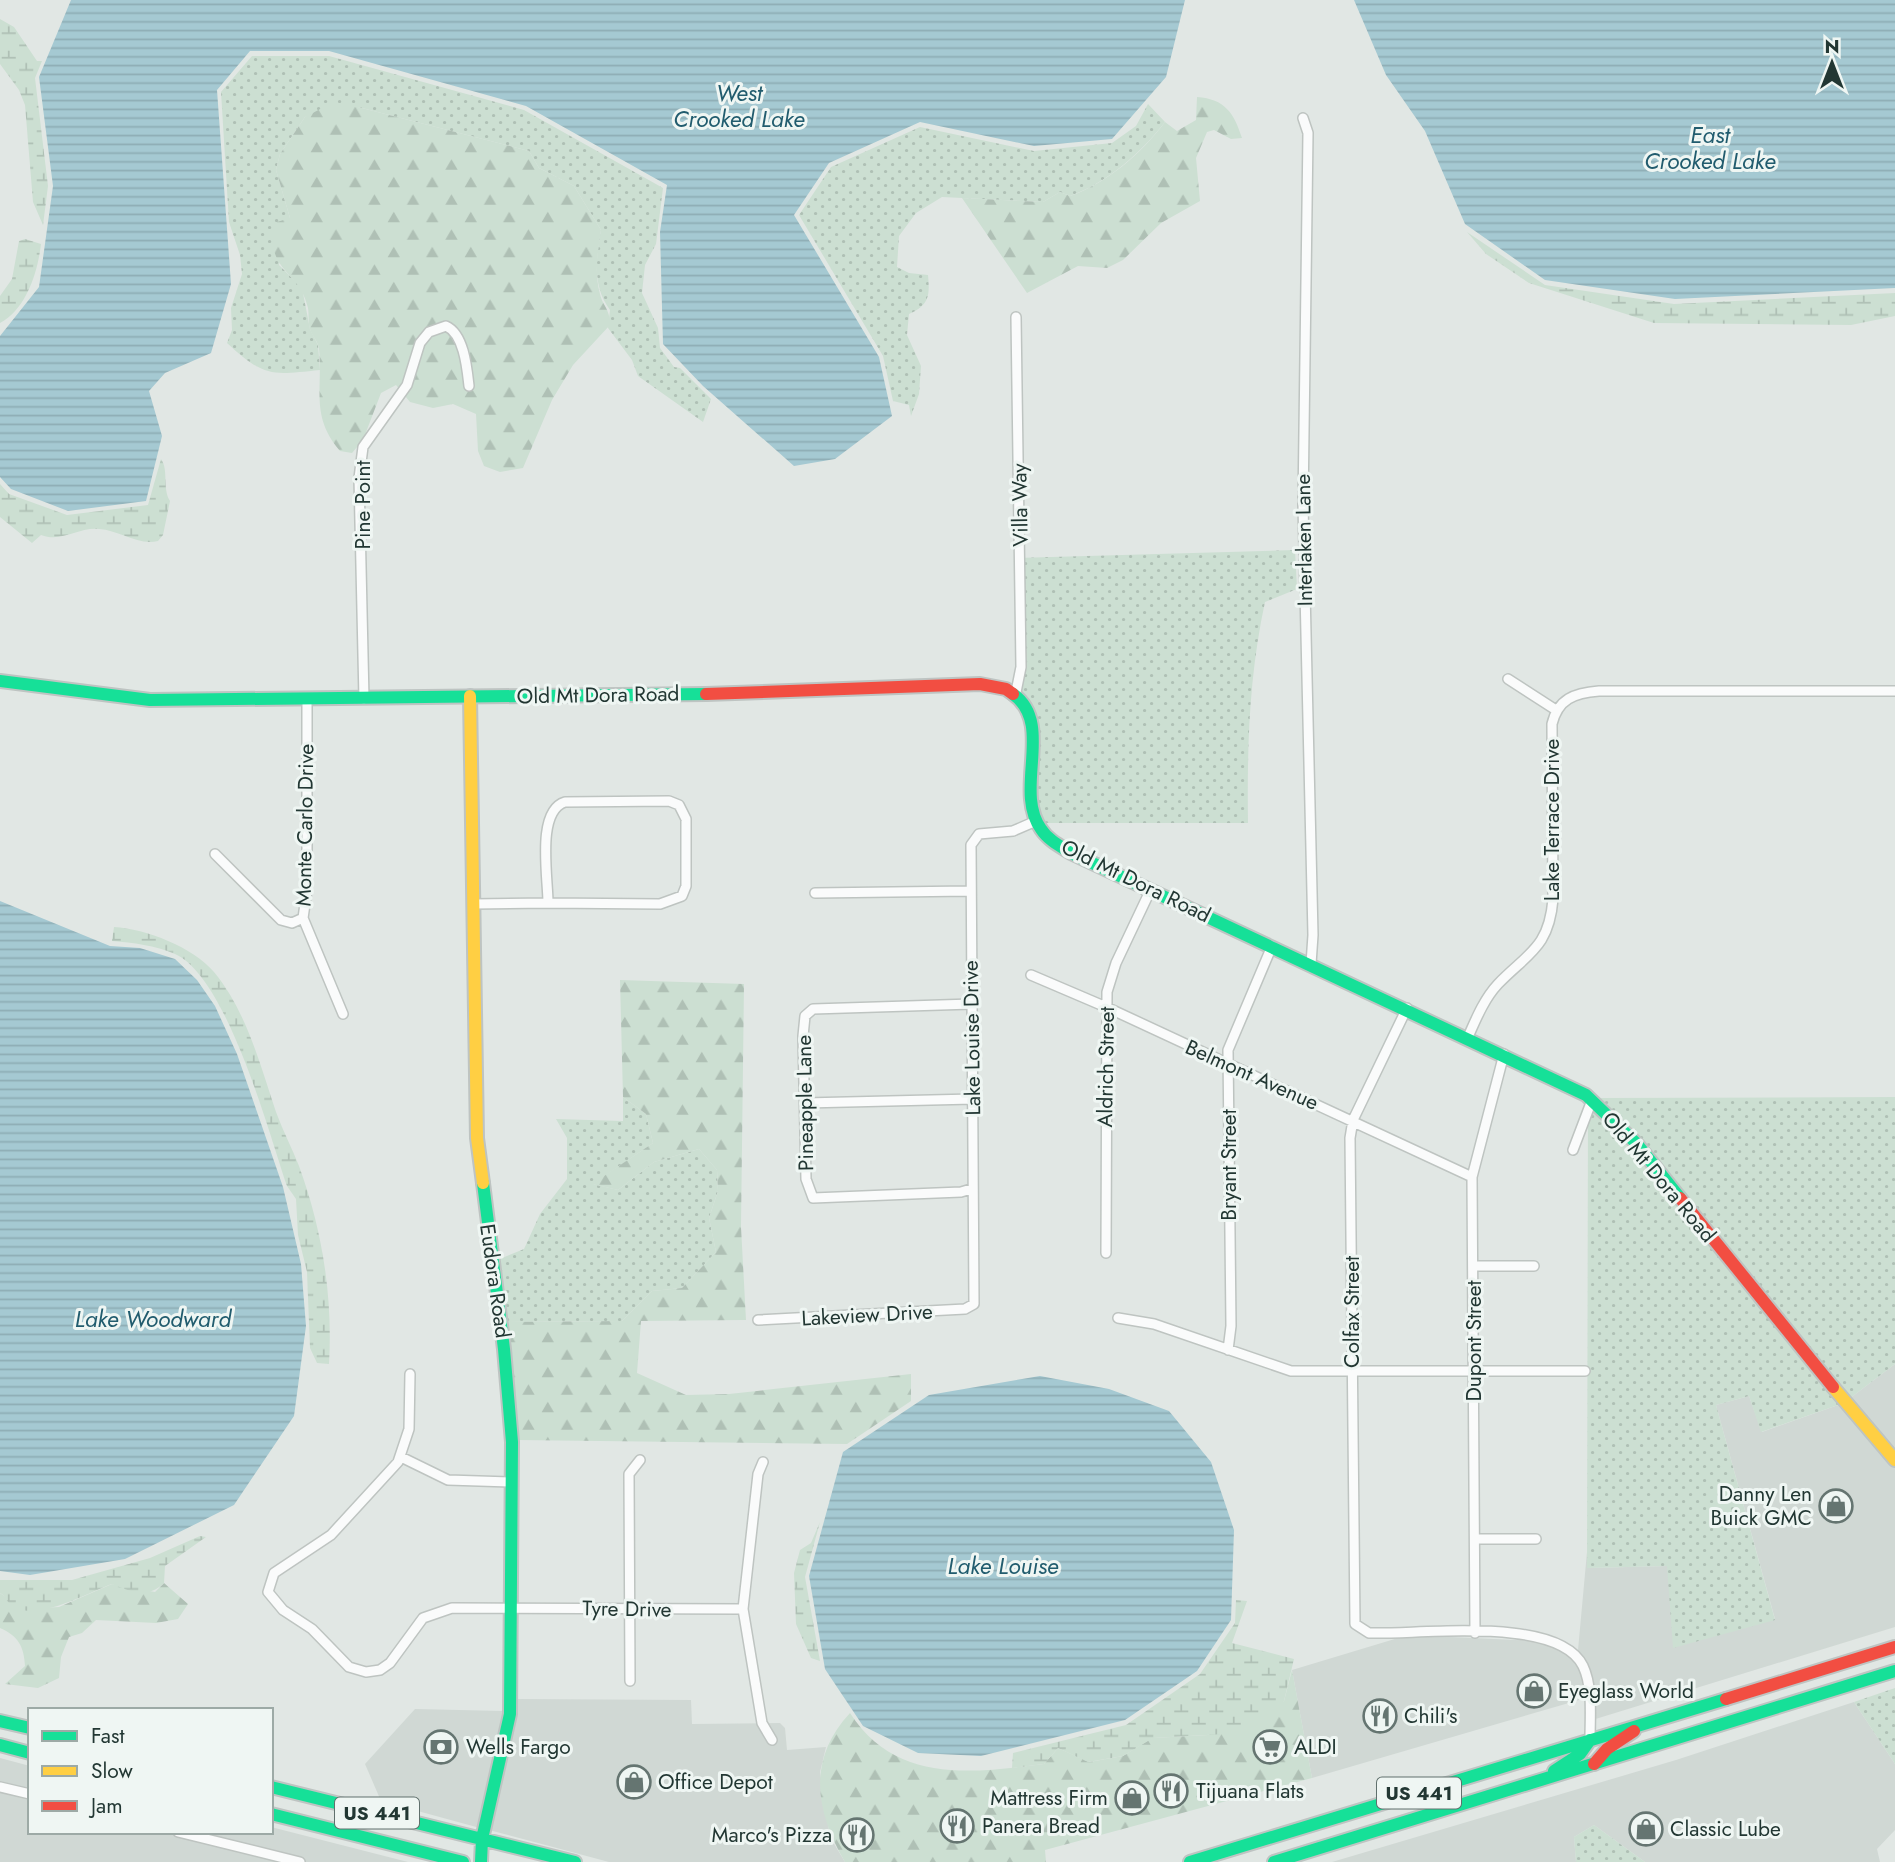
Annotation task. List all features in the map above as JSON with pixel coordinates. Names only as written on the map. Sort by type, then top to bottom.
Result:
[{"type":"street","name":"Interlaken Lane","points":[[1303,118],[1308,133],[1303,505],[1313,935],[1311,964]]},
{"type":"street","name":"Villa Way","points":[[1016,317],[1021,667],[1016,692]]},
{"type":"street","name":"Pine Point","points":[[364,699],[359,478],[363,447],[407,386],[417,350],[429,332],[446,326],[454,330],[466,364],[469,386]]},
{"type":"street","points":[[1508,680],[1556,710]]},
{"type":"street","name":"Old Mt Dora Road","points":[[0,681],[150,700],[743,693],[980,684],[999,684],[1016,692]]},
{"type":"street","name":"Lake Terrace Drive","points":[[1468,1037],[1490,995],[1538,948],[1549,926],[1553,899],[1550,750],[1556,710],[1573,695],[1598,691],[1895,691]]},
{"type":"street","points":[[1016,692],[1030,717],[1032,805],[1036,821]]},
{"type":"street","name":"Eudora Road","points":[[470,696],[477,1138],[510,1401],[512,1482],[510,1714],[482,1839],[481,1862]]},
{"type":"street","name":"Monte Carlo Drive","points":[[215,854],[281,920],[292,923],[303,918],[307,890],[307,700]]},
{"type":"street","points":[[474,904],[660,904],[682,896],[687,886],[686,819],[680,806],[668,801],[557,804],[548,819],[548,903]]},
{"type":"street","name":"Old Mt Dora Road","points":[[1036,821],[1045,835],[1071,853],[1407,1008],[1592,1100],[1637,1144],[1783,1328],[1895,1460]]},
{"type":"street","name":"Lake Louise Drive","points":[[974,1304],[976,1287],[971,1189],[974,1179],[971,845],[976,836],[1013,831],[1036,821]]},
{"type":"street","name":"Aldrich Street","points":[[1106,1253],[1106,1007],[1116,963],[1151,890]]},
{"type":"street","points":[[815,893],[970,891]]},
{"type":"street","points":[[303,918],[342,1014]]},
{"type":"street","name":"Bryant Street","points":[[1228,1350],[1231,1326],[1228,1050],[1272,946]]},
{"type":"street","name":"Belmont Avenue","points":[[1031,975],[1353,1120],[1472,1177]]},
{"type":"street","name":"Pineapple Lane","points":[[971,1189],[911,1195],[813,1198],[806,1179],[805,1016],[813,1009],[972,1004]]},
{"type":"street","name":"Colfax Street","points":[[1407,1008],[1353,1120],[1349,1152],[1353,1614],[1356,1627],[1369,1633],[1475,1633]]},
{"type":"street","name":"Dupont Street","points":[[1475,1633],[1472,1177],[1504,1054]]},
{"type":"street","points":[[805,1102],[973,1099]]},
{"type":"street","points":[[1573,1150],[1592,1100]]},
{"type":"street","points":[[1473,1266],[1534,1266]]},
{"type":"street","name":"Lakeview Drive","points":[[758,1320],[965,1309],[974,1304]]},
{"type":"street","points":[[1118,1318],[1154,1324],[1291,1371],[1585,1371]]},
{"type":"street","points":[[410,1374],[409,1429],[401,1457],[448,1480],[512,1482]]},
{"type":"street","name":"Tyre Drive","points":[[401,1457],[383,1481],[331,1535],[274,1573],[267,1586],[270,1598],[312,1629],[349,1667],[366,1672],[380,1670],[390,1663],[418,1623],[431,1614],[452,1608],[743,1609]]},
{"type":"street","points":[[630,1681],[629,1474],[640,1460]]},
{"type":"street","points":[[763,1462],[758,1474],[743,1609],[762,1723],[772,1740]]},
{"type":"street","points":[[1475,1539],[1536,1539]]},
{"type":"street","points":[[1475,1633],[1537,1635],[1556,1641],[1580,1659],[1588,1680],[1590,1740],[1580,1754],[1538,1781]]},
{"type":"street","name":"US 441","points":[[1190,1862],[1895,1647]]},
{"type":"street","name":"US 441","points":[[1274,1862],[1895,1671]]},
{"type":"street","points":[[0,1721],[28,1728]]},
{"type":"street","points":[[1594,1764],[1607,1749],[1647,1722]]},
{"type":"street","points":[[0,1745],[28,1752]]},
{"type":"street","points":[[0,1787],[28,1794]]},
{"type":"street","name":"US 441","points":[[273,1787],[575,1862]]},
{"type":"street","name":"US 441","points":[[273,1814],[463,1862]]},
{"type":"street","points":[[186,1834],[300,1862]]},
{"type":"shaded area","points":[[1895,1364],[1895,1452],[1849,1399]]},
{"type":"shaded area","points":[[1749,1396],[1762,1432],[1841,1404],[1895,1467],[1895,1627],[1589,1721],[1586,1698],[1312,1778],[1292,1670],[1408,1635],[1555,1642],[1577,1661],[1587,1552],[1588,1568],[1667,1566],[1775,1619],[1716,1405]]},
{"type":"shaded area","points":[[515,1699],[691,1700],[692,1724],[780,1723],[785,1728],[787,1750],[826,1747],[820,1772],[830,1837],[845,1862],[609,1862],[489,1830],[512,1734]]},
{"type":"shaded area","points":[[1854,1702],[1895,1764],[1895,1830],[1877,1849],[1880,1862],[1645,1862],[1594,1825],[1574,1837],[1576,1862],[1332,1862],[1676,1760]]},
{"type":"shaded area","points":[[505,1703],[480,1828],[381,1801],[365,1764],[415,1709],[503,1711]]},
{"type":"shaded area","points":[[0,1758],[28,1765],[28,1834],[273,1834],[273,1828],[408,1862],[0,1862]]},
{"type":"green space","points":[[0,19],[14,27],[37,61],[42,61],[35,78],[48,186],[43,225],[33,202],[25,105],[19,90],[0,64]]},
{"type":"green space","points":[[252,56],[329,56],[524,110],[663,188],[656,244],[645,265],[642,293],[658,328],[660,348],[674,367],[680,368],[711,399],[703,422],[638,376],[632,360],[608,328],[610,310],[600,291],[597,271],[601,230],[574,186],[539,168],[529,151],[358,107],[305,117],[280,154],[276,170],[290,218],[279,265],[302,288],[310,329],[318,345],[320,370],[269,372],[251,363],[227,343],[232,330],[231,308],[242,274],[240,255],[229,222],[221,92]]},
{"type":"green space","points":[[1197,97],[1215,101],[1227,109],[1236,121],[1242,138],[1231,139],[1214,130],[1207,132],[1196,158],[1200,201],[1161,223],[1123,260],[1107,268],[1078,266],[1027,293],[962,198],[1043,202],[1060,192],[1070,196],[1084,190],[1122,166],[1165,122],[1177,131],[1196,120]]},
{"type":"green space","points":[[1148,104],[1165,122],[1122,166],[1084,190],[1070,196],[1060,192],[1043,202],[942,197],[916,213],[899,236],[897,267],[909,273],[928,275],[927,299],[921,307],[909,314],[907,335],[921,366],[919,394],[911,416],[909,405],[893,401],[883,356],[799,215],[831,167],[920,127],[1034,151],[1112,143],[1136,126]]},
{"type":"green space","points":[[328,105],[358,107],[529,151],[539,168],[574,186],[601,230],[597,278],[610,325],[573,365],[552,400],[523,468],[500,472],[484,466],[478,451],[476,414],[453,404],[433,408],[410,402],[396,385],[381,393],[363,440],[352,453],[340,451],[331,438],[321,414],[319,349],[310,329],[308,308],[303,295],[274,250],[277,222],[290,218],[276,170],[280,154],[305,117]]},
{"type":"green space","points":[[1467,232],[1545,285],[1674,304],[1895,293],[1895,316],[1851,325],[1654,323],[1529,283],[1486,254]]},
{"type":"green space","points":[[25,239],[41,244],[34,277],[24,299],[9,317],[0,323],[0,296],[12,279],[19,241]]},
{"type":"green space","points":[[161,459],[170,501],[163,535],[158,541],[136,540],[106,530],[91,529],[56,537],[41,535],[32,543],[0,517],[0,484],[9,494],[67,515],[148,505]]},
{"type":"green space","points":[[1295,550],[1297,589],[1265,602],[1255,657],[1250,712],[1248,823],[1042,823],[1038,813],[1026,696],[1020,689],[1016,558]]},
{"type":"green space","points":[[114,927],[140,931],[182,947],[194,955],[214,972],[244,1021],[276,1112],[299,1166],[320,1238],[329,1313],[329,1364],[317,1363],[310,1348],[307,1272],[298,1235],[296,1199],[287,1186],[257,1095],[229,1024],[212,992],[194,968],[167,951],[112,941]]},
{"type":"green space","points":[[620,980],[744,984],[741,1227],[746,1320],[641,1321],[637,1373],[686,1395],[729,1394],[911,1374],[911,1401],[847,1444],[517,1440],[505,1322],[622,1321],[652,1291],[682,1288],[716,1252],[709,1218],[718,1191],[717,1170],[699,1149],[654,1162],[618,1190],[592,1184],[653,1143],[646,1114],[623,1097]]},
{"type":"green space","points":[[623,1097],[646,1114],[653,1143],[593,1184],[618,1190],[654,1162],[699,1149],[717,1170],[718,1191],[709,1218],[716,1252],[682,1288],[652,1291],[622,1321],[505,1322],[497,1260],[524,1249],[540,1214],[567,1179],[567,1138],[556,1119],[623,1121]]},
{"type":"green space","points":[[1895,1097],[1895,1364],[1849,1399],[1640,1140],[1598,1098]]},
{"type":"green space","points":[[1588,1103],[1605,1118],[1667,1191],[1841,1404],[1761,1432],[1749,1396],[1716,1405],[1775,1620],[1673,1648],[1667,1566],[1587,1568]]},
{"type":"green space","points":[[820,1522],[805,1577],[820,1661],[811,1658],[796,1624],[794,1573],[800,1550],[811,1543]]},
{"type":"green space","points":[[200,1536],[206,1537],[165,1566],[164,1583],[152,1591],[133,1591],[112,1584],[61,1605],[33,1611],[21,1610],[11,1605],[0,1593],[0,1580],[72,1580],[150,1558]]},
{"type":"green space","points":[[164,1583],[188,1604],[178,1619],[156,1623],[96,1620],[82,1633],[69,1637],[61,1657],[59,1678],[38,1688],[5,1684],[25,1666],[19,1642],[0,1628],[0,1593],[23,1609],[59,1607],[112,1584],[155,1592]]},
{"type":"green space","points":[[1236,1600],[1247,1601],[1232,1643],[1294,1659],[1284,1701],[1254,1727],[1224,1734],[1153,1738],[1123,1756],[1088,1762],[1058,1748],[1044,1764],[1012,1768],[1013,1753],[1126,1725],[1200,1674],[1235,1623]]},
{"type":"green space","points":[[1292,1670],[1312,1778],[1045,1850],[1046,1862],[845,1862],[827,1824],[820,1786],[822,1767],[836,1731],[850,1713],[869,1736],[889,1752],[912,1763],[963,1771],[989,1770],[1044,1764],[1058,1748],[1089,1762],[1123,1756],[1152,1738],[1208,1735],[1284,1701]]},
{"type":"green space","points":[[1895,1688],[1895,1764],[1854,1702]]},
{"type":"green space","points":[[1594,1825],[1645,1862],[1576,1862],[1574,1837]]},
{"type":"water","name":"West Crooked Lake","points":[[71,0],[1185,0],[1166,77],[1112,139],[1034,146],[920,122],[829,163],[794,215],[879,357],[892,416],[835,459],[794,466],[703,386],[663,344],[660,232],[667,185],[526,106],[329,51],[250,51],[217,90],[231,284],[211,353],[165,373],[149,391],[162,436],[146,501],[68,511],[11,489],[0,477],[0,336],[39,287],[53,186],[39,77]]},
{"type":"water","name":"East Crooked Lake","points":[[1354,0],[1895,0],[1895,288],[1675,299],[1545,280],[1465,224],[1425,131],[1386,75]]},
{"type":"water","name":"Lake Woodward","points":[[0,901],[110,946],[140,948],[175,959],[197,980],[215,1006],[237,1054],[283,1187],[301,1264],[306,1326],[294,1416],[234,1505],[125,1559],[30,1575],[0,1571]]},
{"type":"water","name":"Lake Louise","points":[[1040,1376],[1109,1389],[1169,1411],[1211,1462],[1234,1530],[1231,1620],[1197,1671],[1125,1720],[981,1756],[918,1753],[863,1726],[825,1669],[809,1576],[843,1452],[929,1395]]},
{"type":"traffic: fast","points":[[0,681],[150,700],[706,694]]},
{"type":"traffic: fast","points":[[1013,694],[1025,707],[1031,722],[1033,813],[1041,829],[1054,842],[1071,853],[1586,1095],[1637,1144],[1680,1198]]},
{"type":"traffic: fast","points":[[481,1862],[482,1839],[510,1714],[512,1442],[504,1349],[483,1183]]},
{"type":"traffic: fast","points":[[1274,1862],[1895,1671]]},
{"type":"traffic: fast","points":[[1190,1862],[1726,1699]]},
{"type":"traffic: fast","points":[[0,1721],[28,1728]]},
{"type":"traffic: fast","points":[[1554,1771],[1580,1754],[1590,1740]]},
{"type":"traffic: fast","points":[[0,1745],[28,1752]]},
{"type":"traffic: fast","points":[[273,1787],[575,1862]]},
{"type":"traffic: fast","points":[[273,1814],[463,1862]]},
{"type":"traffic: slow","points":[[470,696],[477,1138],[483,1183]]},
{"type":"traffic: slow","points":[[1833,1387],[1895,1460]]},
{"type":"traffic: jam","points":[[706,694],[980,684],[1006,689],[1013,694]]},
{"type":"traffic: jam","points":[[1680,1198],[1833,1387]]},
{"type":"traffic: jam","points":[[1726,1699],[1895,1647]]},
{"type":"traffic: jam","points":[[1594,1764],[1607,1749],[1634,1731]]},
{"type":"place","name":"Danny Len Buick GMC","points":[[1836,1506]]},
{"type":"place","name":"Eyeglass World","points":[[1534,1691]]},
{"type":"place","name":"Chili's","points":[[1380,1716]]},
{"type":"place","name":"Wells Fargo","points":[[441,1747]]},
{"type":"place","name":"ALDI","points":[[1270,1747]]},
{"type":"place","name":"Office Depot","points":[[634,1782]]},
{"type":"place","name":"Tijuana Flats","points":[[1171,1791]]},
{"type":"place","name":"Mattress Firm","points":[[1132,1798]]},
{"type":"place","name":"Panera Bread","points":[[957,1826]]},
{"type":"place","name":"Classic Lube","points":[[1646,1829]]},
{"type":"place","name":"Marco's Pizza","points":[[857,1835]]}]
